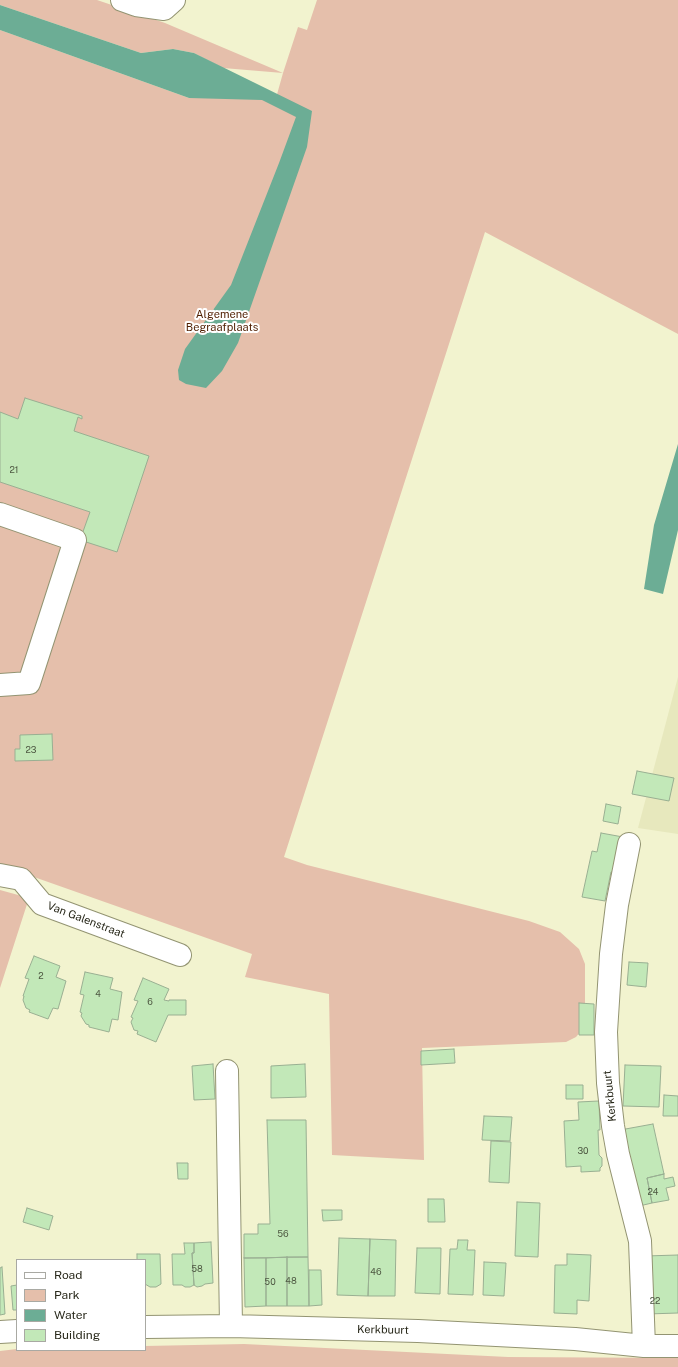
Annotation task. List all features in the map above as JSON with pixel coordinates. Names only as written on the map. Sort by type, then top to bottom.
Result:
[{"type":"street","points":[[122,0],[136,5],[165,3]]},
{"type":"street","points":[[0,514],[75,540],[29,683],[0,685]]},
{"type":"street","name":"Kerkbuurt","points":[[629,844],[617,905],[611,954],[606,1040],[608,1083],[613,1126],[618,1154],[640,1242],[644,1346]]},
{"type":"street","name":"Van Galenstraat","points":[[0,875],[21,878],[42,904],[180,955]]},
{"type":"street","points":[[227,1071],[231,1326]]},
{"type":"street","name":"Kerkbuurt","points":[[146,1328],[231,1326],[418,1331],[575,1339],[644,1346],[678,1346]]},
{"type":"street","points":[[0,1332],[16,1331]]},
{"type":"shaded area","points":[[678,677],[678,834],[638,828]]},
{"type":"green space","points":[[0,0],[97,0],[165,23],[283,73],[223,68],[194,53],[173,49],[141,53],[0,5]]},
{"type":"green space","name":"Algemene Begraafplaats","points":[[317,0],[678,0],[678,334],[485,232],[284,857],[307,865],[529,921],[560,932],[579,949],[585,964],[585,1007],[582,1030],[576,1037],[566,1042],[422,1048],[424,1160],[332,1155],[329,994],[245,977],[252,954],[0,865],[0,30],[189,98],[276,98],[298,27],[307,30]]},
{"type":"green space","points":[[0,890],[29,898],[0,988]]},
{"type":"green space","points":[[244,1344],[508,1357],[678,1358],[678,1367],[0,1367],[0,1351],[16,1349],[16,1351],[146,1351],[146,1346]]},
{"type":"water","points":[[0,5],[141,53],[173,49],[194,53],[312,111],[307,147],[238,343],[222,371],[206,388],[186,384],[179,380],[178,370],[185,349],[231,285],[296,117],[262,100],[189,98],[0,30]]},
{"type":"water","points":[[678,444],[678,530],[663,594],[644,589],[654,525]]},
{"type":"building","points":[[25,398],[82,416],[82,419],[78,417],[74,431],[149,456],[117,552],[80,540],[90,512],[0,482],[0,412],[18,419]]},
{"type":"building","points":[[52,734],[53,760],[15,761],[15,749],[20,749],[20,735]]},
{"type":"building","points":[[637,771],[674,778],[669,801],[632,794]]},
{"type":"building","points":[[606,804],[621,807],[618,824],[603,821]]},
{"type":"building","points":[[601,833],[623,837],[616,872],[611,872],[605,901],[582,897],[592,851],[597,852]]},
{"type":"building","points":[[34,956],[60,966],[56,977],[66,981],[58,1009],[53,1008],[48,1019],[29,1012],[30,1010],[26,1008],[23,1000],[29,979],[25,978]]},
{"type":"building","points":[[629,962],[648,963],[646,987],[627,985]]},
{"type":"building","points":[[85,972],[113,978],[110,989],[122,992],[118,1020],[112,1019],[109,1032],[89,1027],[81,1016],[82,1013],[80,1012],[84,995],[80,994]]},
{"type":"building","points":[[143,978],[169,989],[164,1000],[186,1000],[186,1015],[168,1015],[156,1042],[137,1034],[138,1031],[134,1030],[131,1022],[133,1018],[131,1017],[138,1001],[134,1000]]},
{"type":"building","points":[[579,1003],[594,1004],[594,1035],[579,1035]]},
{"type":"building","points":[[454,1049],[455,1063],[421,1065],[421,1051]]},
{"type":"building","points":[[213,1064],[215,1099],[194,1100],[192,1066]]},
{"type":"building","points":[[305,1064],[306,1097],[271,1098],[271,1066]]},
{"type":"building","points":[[625,1065],[661,1066],[659,1107],[623,1106]]},
{"type":"building","points":[[566,1085],[583,1085],[583,1099],[566,1099]]},
{"type":"building","points":[[664,1095],[678,1096],[678,1116],[663,1116]]},
{"type":"building","points":[[599,1101],[599,1155],[602,1158],[602,1166],[600,1171],[581,1172],[581,1166],[566,1167],[564,1121],[579,1120],[578,1102]]},
{"type":"building","points":[[484,1116],[512,1117],[510,1141],[482,1140]]},
{"type":"building","points":[[267,1120],[306,1120],[308,1257],[244,1258],[244,1234],[258,1234],[258,1224],[270,1224]]},
{"type":"building","points":[[653,1124],[664,1174],[647,1178],[652,1203],[635,1207],[620,1130]]},
{"type":"building","points":[[491,1141],[511,1142],[509,1183],[489,1182]]},
{"type":"building","points":[[177,1163],[188,1163],[188,1179],[178,1179]]},
{"type":"building","points":[[664,1174],[664,1179],[673,1177],[675,1186],[666,1188],[669,1200],[652,1203],[647,1178]]},
{"type":"building","points":[[428,1199],[444,1199],[445,1222],[428,1222]]},
{"type":"building","points":[[517,1202],[540,1203],[538,1257],[515,1256]]},
{"type":"building","points":[[27,1208],[53,1216],[49,1230],[23,1222]]},
{"type":"building","points":[[322,1210],[342,1210],[342,1220],[323,1221]]},
{"type":"building","points":[[339,1238],[370,1239],[368,1296],[337,1295]]},
{"type":"building","points":[[370,1239],[396,1240],[395,1296],[368,1296]]},
{"type":"building","points":[[458,1240],[468,1240],[467,1250],[475,1250],[473,1295],[448,1294],[450,1249],[457,1249]]},
{"type":"building","points":[[211,1242],[213,1283],[197,1287],[194,1285],[192,1253],[194,1253],[194,1243]]},
{"type":"building","points":[[184,1243],[194,1243],[194,1253],[192,1253],[194,1285],[190,1287],[173,1285],[172,1254],[185,1254]]},
{"type":"building","points":[[417,1248],[441,1248],[440,1294],[415,1293]]},
{"type":"building","points":[[137,1254],[160,1254],[161,1284],[156,1287],[150,1287],[146,1285],[146,1259],[137,1259]]},
{"type":"building","points":[[567,1254],[591,1255],[589,1301],[577,1300],[577,1314],[554,1313],[555,1265],[567,1265]]},
{"type":"building","points":[[678,1255],[678,1313],[647,1314],[645,1256]]},
{"type":"building","points":[[287,1257],[287,1306],[266,1306],[266,1258]]},
{"type":"building","points":[[287,1257],[308,1257],[309,1306],[287,1306]]},
{"type":"building","points":[[244,1258],[266,1258],[266,1306],[245,1307]]},
{"type":"building","points":[[484,1262],[506,1263],[504,1296],[483,1295]]},
{"type":"building","points":[[2,1267],[5,1314],[0,1315],[0,1268]]},
{"type":"building","points":[[309,1270],[321,1270],[322,1305],[309,1306]]},
{"type":"building","points":[[16,1285],[16,1310],[13,1310],[11,1286]]}]
